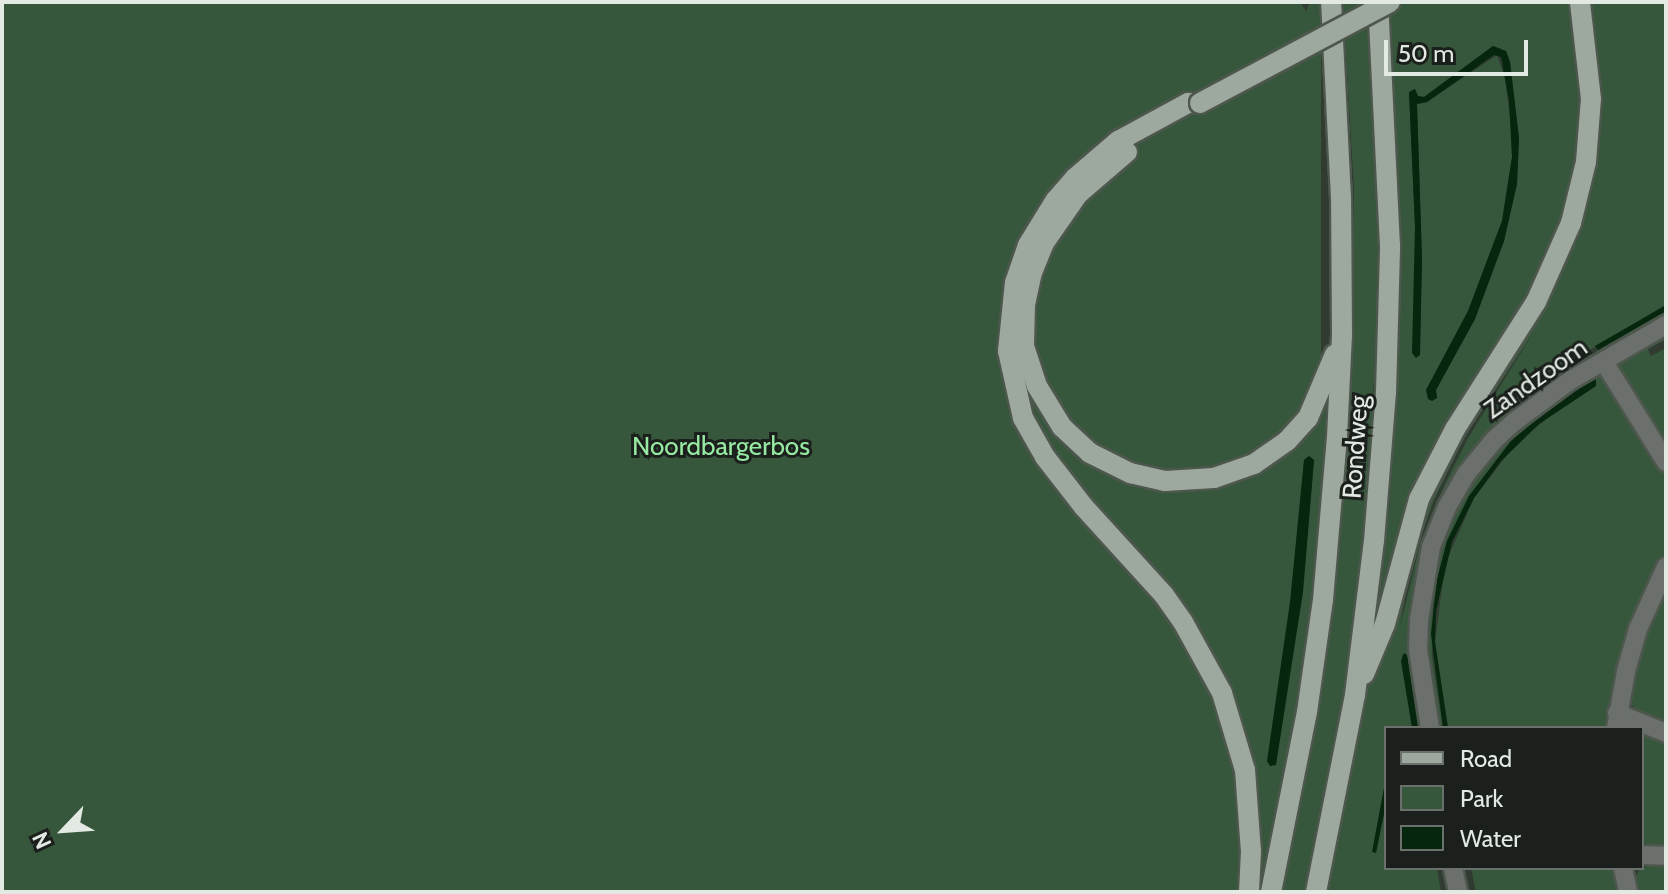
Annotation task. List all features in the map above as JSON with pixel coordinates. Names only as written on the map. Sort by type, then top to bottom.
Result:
[{"type":"main road","name":"Rondweg","points":[[1271,892],[1302,742],[1323,600],[1342,335],[1341,198],[1331,2]]},
{"type":"main road","name":"Rondweg","points":[[1316,892],[1355,695],[1377,513],[1386,393],[1390,246],[1378,2]]},
{"type":"main road","points":[[1249,892],[1251,851],[1245,770],[1222,693],[1164,595],[1083,506],[1045,457],[1023,418],[1008,351],[1015,282],[1028,245],[1055,201],[1075,178],[1118,141],[1192,108],[1390,2]]},
{"type":"main road","points":[[1355,695],[1385,624],[1419,499],[1455,429],[1536,302],[1571,223],[1586,162],[1591,99],[1580,2]]},
{"type":"main road","points":[[1192,108],[1100,173],[1078,194],[1044,243],[1032,272],[1023,325],[1030,366],[1048,408],[1062,427],[1090,453],[1130,473],[1165,481],[1214,478],[1254,464],[1298,429],[1322,390],[1342,335]]},
{"type":"street","name":"Zandzoom","points":[[1430,726],[1418,650],[1419,620],[1431,547],[1447,507],[1494,440],[1541,400],[1666,325]]},
{"type":"street","points":[[1604,362],[1666,462]]},
{"type":"street","points":[[1637,726],[1617,721],[1638,629],[1666,567]]},
{"type":"street","points":[[1644,728],[1666,733]]},
{"type":"street","points":[[1644,855],[1666,856]]},
{"type":"street","points":[[1453,870],[1458,892]]},
{"type":"street","points":[[1623,870],[1628,892]]},
{"type":"green space","name":"Noordbargerbos","points":[[2,2],[1300,2],[1306,11],[1310,2],[1321,2],[1321,360],[1317,385],[1303,416],[1302,432],[1328,393],[1317,557],[1340,543],[1351,377],[1354,190],[1343,2],[1367,2],[1374,80],[1379,282],[1366,527],[1389,513],[1398,373],[1401,250],[1390,2],[1574,2],[1583,56],[1582,149],[1564,227],[1538,288],[1456,416],[1423,479],[1415,498],[1411,541],[1447,457],[1542,305],[1578,223],[1591,167],[1597,108],[1595,54],[1586,2],[1666,2],[1666,305],[1530,385],[1533,390],[1591,354],[1595,361],[1531,400],[1489,438],[1444,503],[1421,567],[1414,645],[1425,726],[1418,726],[1407,655],[1402,654],[1413,726],[1384,726],[1384,870],[1437,870],[1441,892],[2,892]],"holes":[[[1493,46],[1506,51],[1519,138],[1517,184],[1504,241],[1475,319],[1436,390],[1437,398],[1431,400],[1426,390],[1468,311],[1502,221],[1512,157],[1511,127],[1505,78],[1497,55],[1427,102],[1417,104],[1422,258],[1420,354],[1414,357],[1415,227],[1409,92],[1415,89],[1418,96],[1424,97]],[[1535,330],[1468,438],[1443,488],[1418,552],[1400,627],[1410,567],[1434,500],[1465,436]],[[1309,456],[1314,460],[1305,564],[1294,571],[1304,460]]]},
{"type":"green space","points":[[1666,311],[1666,320],[1600,359],[1595,352]]},
{"type":"green space","points":[[1666,330],[1666,339],[1648,349],[1651,356],[1666,348],[1666,448],[1619,368],[1621,357]]},
{"type":"green space","points":[[1596,371],[1607,376],[1666,476],[1666,552],[1638,609],[1609,726],[1448,726],[1435,642],[1445,564],[1474,498],[1515,445],[1555,412],[1596,386],[1566,395],[1511,441],[1469,496],[1447,541],[1433,604],[1432,656],[1443,726],[1434,726],[1424,656],[1430,570],[1451,512],[1500,441]]},
{"type":"green space","points":[[1666,582],[1666,725],[1638,713],[1629,701],[1630,683]]},
{"type":"green space","points":[[1644,733],[1666,740],[1666,848],[1644,843]]},
{"type":"green space","points":[[1666,862],[1666,892],[1635,892],[1634,881],[1644,867]]},
{"type":"green space","points":[[1471,870],[1616,870],[1621,892],[1476,892]]},
{"type":"water","points":[[1493,46],[1506,51],[1510,62],[1519,138],[1517,184],[1504,241],[1475,319],[1436,390],[1437,398],[1432,401],[1428,399],[1426,390],[1468,311],[1502,221],[1512,157],[1509,101],[1501,57],[1494,55],[1427,102],[1417,104],[1422,258],[1420,355],[1416,358],[1412,353],[1415,227],[1409,92],[1415,89],[1418,96],[1424,97]]},
{"type":"water","points":[[1666,305],[1666,311],[1598,350],[1595,346]]},
{"type":"water","points":[[1585,352],[1588,356],[1530,389],[1530,384]]},
{"type":"water","points":[[1596,379],[1596,386],[1539,424],[1501,461],[1474,498],[1452,542],[1436,611],[1435,642],[1448,726],[1443,726],[1431,634],[1437,579],[1447,541],[1469,496],[1511,441],[1566,395]]},
{"type":"water","points":[[1309,456],[1314,460],[1303,592],[1276,765],[1270,766],[1267,761],[1290,602],[1304,460]]},
{"type":"water","points":[[1404,653],[1407,655],[1418,726],[1412,726],[1401,661]]},
{"type":"water","points":[[1384,788],[1384,814],[1376,853],[1372,852]]}]
